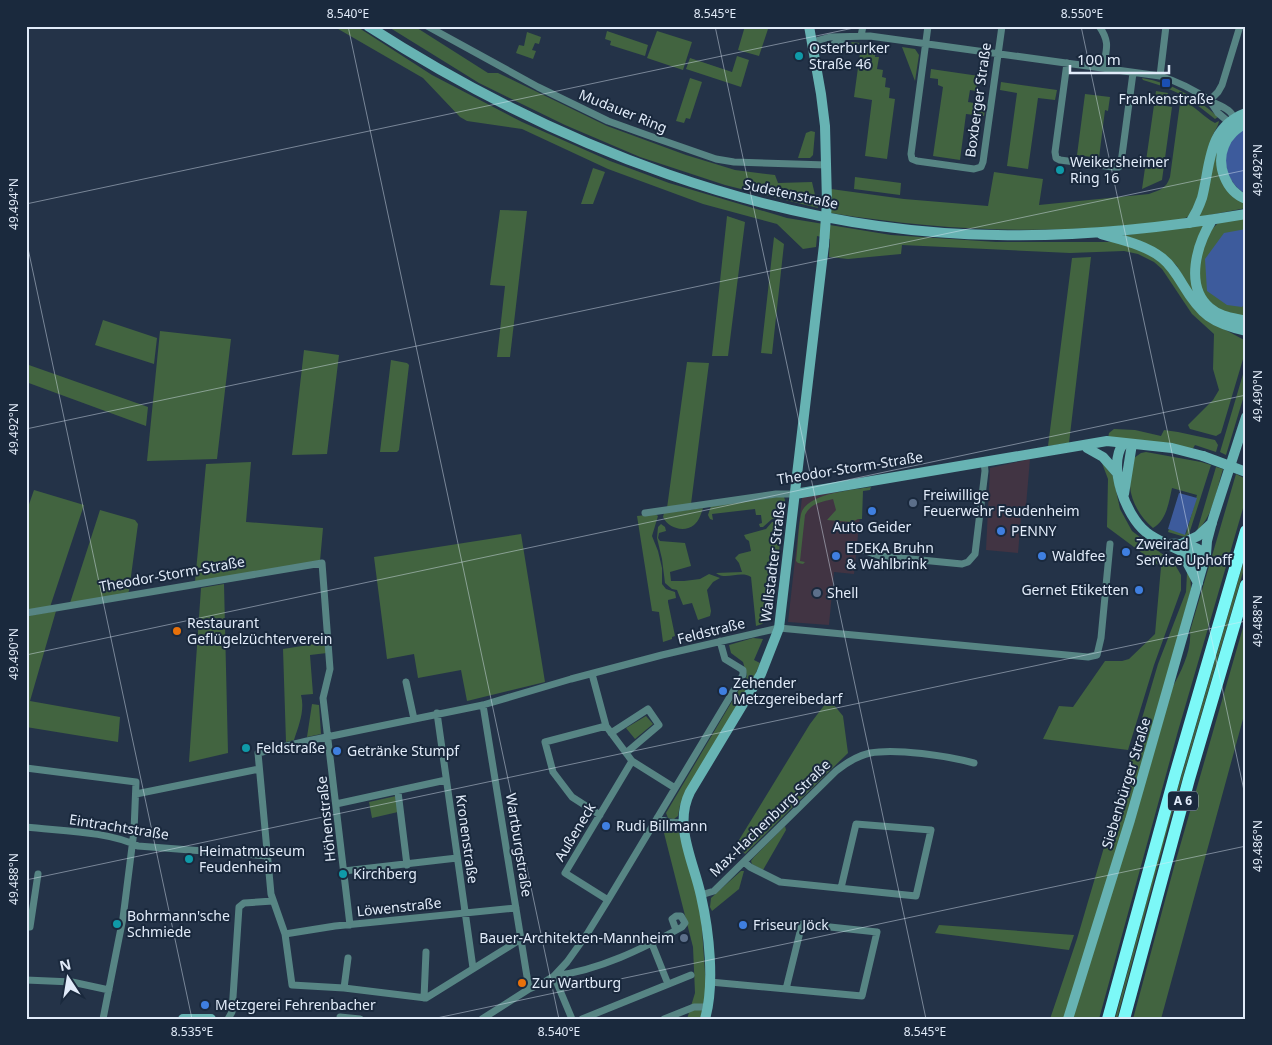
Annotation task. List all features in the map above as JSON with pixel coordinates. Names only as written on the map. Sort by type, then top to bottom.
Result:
[{"type":"highway","name":"A 6","points":[[1108,1019],[1172,783],[1246,531]]},
{"type":"highway","name":"A 6","points":[[1124,1019],[1189,779],[1246,585]]},
{"type":"main road","name":"Sudetenstraße","points":[[368,26],[400,47],[471,87],[582,142],[638,164],[723,193],[818,216],[900,228],[998,236],[1095,232],[1190,223],[1246,214]]},
{"type":"main road","points":[[803,26],[813,46]]},
{"type":"main road","name":"Wallstadter Straße","points":[[682,823],[688,796],[761,674],[779,628],[824,245],[827,202],[827,165],[822,100],[809,26]]},
{"type":"main road","points":[[1190,223],[1201,200],[1213,145],[1219,132],[1231,120],[1246,113]]},
{"type":"main road","points":[[1242,126],[1229,136],[1223,147],[1222,163],[1224,177],[1232,190],[1246,199]]},
{"type":"main road","points":[[1212,220],[1200,246],[1195,268],[1196,286],[1202,300],[1210,309],[1245,330]]},
{"type":"main road","points":[[1095,232],[1151,250],[1173,269],[1193,300],[1208,317],[1218,323],[1245,330]]},
{"type":"main road","name":"Siebenbürger Straße","points":[[1068,1019],[1135,802],[1206,554],[1212,522],[1246,417]]},
{"type":"main road","name":"Theodor-Storm-Straße","points":[[1059,450],[1087,443],[1107,441],[1172,448],[1203,456],[1246,472]]},
{"type":"main road","points":[[1128,444],[1119,450],[1117,473],[1124,495],[1137,522],[1146,532],[1169,544],[1182,547],[1197,547],[1206,554]]},
{"type":"main road","points":[[1124,495],[1128,444]]},
{"type":"main road","name":"Theodor-Storm-Straße","points":[[795,494],[984,461],[1059,450],[1128,444]]},
{"type":"main road","points":[[1087,448],[1103,457],[1117,473]]},
{"type":"main road","name":"Siebenbürger Straße","points":[[1206,554],[1214,544],[1226,499],[1232,462]]},
{"type":"main road","points":[[1182,547],[1198,536],[1212,522]]},
{"type":"main road","points":[[1182,547],[1198,583]]},
{"type":"main road","points":[[682,823],[701,895],[706,926],[710,982],[705,1019]]},
{"type":"main road","points":[[183,1019],[211,1019]]},
{"type":"street","name":"Mudauer Ring","points":[[427,26],[555,96],[652,137],[716,159],[734,162],[827,165]]},
{"type":"street","points":[[861,36],[863,26]]},
{"type":"street","points":[[926,44],[928,26]]},
{"type":"street","name":"Boxberger Straße","points":[[926,44],[910,154],[912,159],[917,161],[974,169],[981,167],[983,162],[1002,26]]},
{"type":"street","points":[[1099,26],[1107,41],[1103,68]]},
{"type":"street","points":[[1160,76],[1166,26]]},
{"type":"street","points":[[1210,100],[1222,85],[1240,26]]},
{"type":"street","points":[[813,46],[832,45],[846,38],[861,36],[1160,76],[1183,84],[1224,107],[1231,120],[1242,126]]},
{"type":"street","points":[[1066,63],[1055,152],[1056,158],[1113,168],[1119,167],[1121,162],[1133,72]]},
{"type":"street","points":[[863,550],[880,556],[962,564],[968,562],[975,554],[985,471],[984,461]]},
{"type":"street","name":"Theodor-Storm-Straße","points":[[646,514],[776,494],[795,494]]},
{"type":"street","name":"Feldstraße","points":[[259,769],[258,753],[329,736],[483,705],[592,674],[779,628],[1088,656],[1097,655],[1101,638],[1110,544]]},
{"type":"street","name":"Theodor-Storm-Straße","points":[[26,613],[322,563]]},
{"type":"street","name":"Höhenstraße","points":[[322,563],[330,669],[323,698],[350,924]]},
{"type":"street","points":[[554,976],[587,934],[743,675],[743,670],[725,659],[720,641]]},
{"type":"street","points":[[592,674],[606,726],[632,761],[675,788]]},
{"type":"street","points":[[406,682],[414,719]]},
{"type":"street","name":"Wartburgstraße","points":[[483,705],[530,989]]},
{"type":"street","points":[[612,733],[648,709],[659,725],[626,753]]},
{"type":"street","name":"Kronenstraße","points":[[437,713],[474,968]]},
{"type":"street","points":[[600,815],[572,797],[553,772],[545,742],[606,726]]},
{"type":"street","name":"Max-Hachenburg-Straße","points":[[701,895],[714,891],[836,771],[859,756],[890,751],[957,758],[974,763]]},
{"type":"street","name":"Außeneck","points":[[608,900],[565,873],[632,761]]},
{"type":"street","points":[[26,768],[136,782],[132,843],[119,942],[103,1019]]},
{"type":"street","points":[[136,794],[259,769],[273,901],[285,934],[292,986],[344,988],[424,998],[521,939]]},
{"type":"street","points":[[336,804],[446,780]]},
{"type":"street","points":[[398,792],[407,865]]},
{"type":"street","points":[[657,818],[668,822],[682,823]]},
{"type":"street","points":[[744,862],[780,882],[916,896],[931,830],[856,824],[841,888]]},
{"type":"street","name":"Eintrachtstraße","points":[[26,827],[104,836],[126,840],[138,846],[268,856]]},
{"type":"street","points":[[344,871],[457,858]]},
{"type":"street","points":[[26,927],[30,927],[38,874]]},
{"type":"street","points":[[228,1019],[232,1012],[239,907],[244,903],[273,901]]},
{"type":"street","name":"Löwenstraße","points":[[285,934],[350,924],[516,908]]},
{"type":"street","points":[[710,982],[786,989],[862,996],[877,932],[802,924],[786,989]]},
{"type":"street","points":[[482,1019],[554,976],[573,974],[624,956],[652,944],[676,930]]},
{"type":"street","points":[[652,944],[668,984]]},
{"type":"street","points":[[424,998],[426,952]]},
{"type":"street","points":[[344,988],[348,958]]},
{"type":"street","points":[[554,976],[572,1019]]},
{"type":"street","points":[[582,1019],[691,976]]},
{"type":"street","points":[[26,980],[72,982],[110,990]]},
{"type":"street","points":[[664,1019],[694,1007],[708,1007]]},
{"type":"street","points":[[340,1019],[360,1019]]},
{"type":"shaded area","points":[[1030,459],[1026,506],[1022,506],[1018,553],[986,550],[990,468]]},
{"type":"shaded area","points":[[837,487],[844,515],[860,516],[854,574],[834,572],[829,625],[788,622],[802,497]]},
{"type":"green space","points":[[333,26],[356,26],[432,75],[522,122],[610,161],[669,183],[787,218],[891,235],[996,242],[1114,242],[1135,247],[1162,262],[1209,321],[1246,341],[1246,349],[1221,433],[1216,436],[1190,429],[1188,425],[1213,400],[1219,390],[1213,369],[1214,334],[1192,314],[1162,269],[1154,262],[1138,254],[1124,251],[1070,253],[902,245],[901,254],[848,259],[829,257],[830,239],[817,236],[816,247],[803,249],[777,224],[703,204],[608,169],[522,129],[467,121],[460,117],[423,78]]},
{"type":"green space","points":[[387,26],[414,26],[488,73],[498,73],[607,126],[686,155],[735,170],[775,175],[778,183],[812,182],[818,208],[725,185],[640,157],[565,125],[479,83]]},
{"type":"green space","points":[[745,26],[769,26],[759,56],[738,50]]},
{"type":"green space","points":[[607,31],[648,45],[645,56],[610,45],[611,41],[605,39]]},
{"type":"green space","points":[[657,31],[692,42],[683,70],[647,58]]},
{"type":"green space","points":[[527,32],[541,37],[539,44],[535,43],[532,50],[536,51],[533,59],[516,53],[519,45],[524,46]]},
{"type":"green space","points":[[852,42],[876,45],[875,57],[879,57],[877,69],[883,70],[882,77],[886,78],[885,87],[890,88],[889,98],[895,99],[887,159],[865,156],[872,100],[854,97],[860,53],[841,50]]},
{"type":"green space","points":[[902,47],[915,49],[919,55],[915,81]]},
{"type":"green space","points":[[737,56],[749,60],[741,87],[686,69],[690,58],[732,72]]},
{"type":"green space","points":[[931,69],[986,77],[985,85],[977,84],[976,91],[970,90],[968,102],[986,105],[984,116],[966,114],[960,160],[933,156],[943,87],[938,85],[938,79],[930,78]]},
{"type":"green space","points":[[690,78],[702,82],[690,119],[686,118],[684,123],[676,121]]},
{"type":"green space","points":[[1142,78],[1163,83],[1183,92],[1201,103],[1218,117],[1215,119],[1187,97]]},
{"type":"green space","points":[[1001,82],[1057,90],[1055,100],[1038,98],[1028,169],[1007,166],[1017,93],[1000,90]]},
{"type":"green space","points":[[1156,91],[1168,93],[1166,106],[1172,107],[1162,180],[1142,189]]},
{"type":"green space","points":[[1085,94],[1110,97],[1108,111],[1105,110],[1099,158],[1077,155]]},
{"type":"green space","points":[[1182,101],[1191,105],[1215,123],[1219,121],[1213,136],[1198,200],[1190,215],[1181,220],[1102,227],[1024,230],[948,227],[831,213],[831,189],[904,199],[988,206],[994,172],[1043,179],[1039,205],[1149,194],[1164,187],[1170,177],[1180,103]]},
{"type":"green space","points":[[1225,129],[1217,154],[1218,170],[1228,184],[1246,202],[1246,208],[1199,217],[1212,162]]},
{"type":"green space","points":[[815,132],[813,155],[810,158],[798,158],[806,133]]},
{"type":"green space","points":[[593,168],[605,172],[593,204],[581,204]]},
{"type":"green space","points":[[855,177],[901,183],[900,195],[854,189]]},
{"type":"green space","points":[[500,210],[527,211],[510,357],[497,357],[505,286],[490,285]]},
{"type":"green space","points":[[727,216],[745,222],[728,356],[712,356]]},
{"type":"green space","points":[[1246,217],[1246,316],[1237,316],[1217,310],[1202,293],[1197,269],[1209,232],[1218,223]]},
{"type":"green space","points":[[1205,225],[1196,301],[1177,266],[1165,255],[1118,236]]},
{"type":"green space","points":[[774,237],[784,244],[772,354],[761,353]]},
{"type":"green space","points":[[1091,257],[1069,443],[1048,446],[1072,258]]},
{"type":"green space","points":[[103,320],[157,338],[154,364],[95,345]]},
{"type":"green space","points":[[160,331],[231,339],[217,459],[147,461]]},
{"type":"green space","points":[[304,350],[339,355],[327,454],[292,455]]},
{"type":"green space","points":[[391,360],[409,365],[399,450],[397,452],[380,452]]},
{"type":"green space","points":[[687,362],[709,363],[691,504],[667,508]]},
{"type":"green space","points":[[26,364],[148,407],[146,426],[26,382]]},
{"type":"green space","points":[[1246,364],[1246,389],[1226,455],[1220,452]]},
{"type":"green space","points":[[1114,429],[1135,430],[1161,436],[1164,430],[1178,432],[1215,440],[1218,445],[1216,452],[1195,445],[1192,450],[1108,438],[1109,433]]},
{"type":"green space","points":[[1146,452],[1211,465],[1189,534],[1185,537],[1168,532],[1169,529],[1186,534],[1197,495],[1172,488],[1164,515],[1158,525],[1153,528],[1141,515],[1135,504],[1130,486],[1134,458]]},
{"type":"green space","points":[[251,462],[246,522],[323,528],[320,561],[195,582],[206,464]]},
{"type":"green space","points":[[1102,463],[1113,476],[1120,509],[1132,531],[1174,563],[1181,575],[1181,590],[1154,665],[1128,750],[1043,739],[1059,706],[1073,707],[1105,661],[1129,659],[1155,634],[1161,567],[1107,527],[1108,479]]},
{"type":"green space","points":[[1216,467],[1223,469],[1216,494],[1211,510],[1197,531]]},
{"type":"green space","points":[[1236,474],[1246,479],[1246,498],[1178,731],[1099,1019],[1072,1019],[1172,688],[1188,653],[1190,631]]},
{"type":"green space","points":[[871,487],[870,490],[863,491],[862,519],[852,522],[827,520],[836,510],[833,499],[817,504],[807,511],[800,561],[805,562],[803,564],[798,563],[796,561],[799,526],[801,514],[805,507],[821,497],[842,491]]},
{"type":"green space","points":[[34,490],[84,505],[50,607],[26,612],[26,513]]},
{"type":"green space","points":[[784,497],[785,500],[782,522],[772,519],[763,527],[760,527],[759,524],[762,523],[761,515],[756,515],[755,509],[712,514],[713,520],[708,515],[711,506]]},
{"type":"green space","points":[[703,508],[696,523],[686,529],[672,526],[663,517],[664,513]]},
{"type":"green space","points":[[100,510],[135,520],[138,524],[129,591],[127,594],[70,603]]},
{"type":"green space","points":[[655,514],[658,516],[652,536],[662,568],[662,584],[666,589],[675,592],[676,598],[668,600],[675,636],[663,642],[659,612],[652,611],[637,516]]},
{"type":"green space","points":[[772,522],[776,522],[782,527],[771,617],[769,616],[762,624],[756,626],[751,577],[747,575],[724,576],[716,573],[742,572],[735,558],[739,554],[751,551],[749,541],[744,535],[766,529]]},
{"type":"green space","points":[[661,524],[665,527],[666,531],[659,533],[658,538],[660,541],[685,543],[691,566],[670,572],[671,581],[700,579],[709,574],[720,578],[713,582],[707,590],[711,611],[710,616],[698,620],[692,603],[683,605],[677,590],[672,589],[665,583],[657,538],[658,527]]},
{"type":"green space","points":[[521,534],[545,682],[467,701],[461,670],[418,678],[414,654],[387,659],[374,557]]},
{"type":"green space","points":[[1246,553],[1246,562],[1169,824],[1117,1019],[1115,1019],[1164,836]]},
{"type":"green space","points":[[1187,573],[1190,573],[1191,589],[1142,769],[1064,1019],[1050,1019],[1077,939],[1158,664],[1186,592]]},
{"type":"green space","points":[[224,584],[228,753],[189,762],[201,588]]},
{"type":"green space","points":[[56,611],[30,701],[120,717],[118,742],[26,727],[26,616]]},
{"type":"green space","points":[[1246,617],[1246,708],[1161,1019],[1133,1019],[1174,867]]},
{"type":"green space","points":[[753,638],[763,639],[754,660],[760,663],[755,675],[680,805],[678,816],[674,819],[668,818],[666,813],[747,676],[743,662],[731,653],[729,645]]},
{"type":"green space","points":[[327,642],[327,653],[310,655],[313,694],[301,695],[302,712],[298,729],[294,740],[286,742],[283,649]]},
{"type":"green space","points":[[829,699],[843,716],[848,753],[745,854],[739,846],[739,840],[810,724]]},
{"type":"green space","points":[[312,704],[319,705],[321,734],[307,737]]},
{"type":"green space","points":[[646,716],[653,724],[635,739],[626,728]]},
{"type":"green space","points":[[396,796],[398,812],[372,818],[369,802]]},
{"type":"green space","points":[[785,826],[786,830],[763,870],[752,864],[751,861],[754,857]]},
{"type":"green space","points":[[676,828],[700,900],[706,987],[701,1019],[687,1019],[695,993],[693,947],[664,833],[666,829]]},
{"type":"green space","points":[[741,871],[744,871],[739,889],[712,911],[710,907],[711,898]]},
{"type":"green space","points":[[939,925],[1074,935],[1069,950],[935,933]]},
{"type":"water","points":[[1246,127],[1246,194],[1230,178],[1227,171],[1226,155],[1227,147],[1231,140]]},
{"type":"water","points":[[1246,229],[1246,277],[1244,282],[1246,283],[1246,302],[1242,307],[1227,305],[1207,291],[1205,259],[1224,233]]},
{"type":"water","points":[[1179,493],[1197,498],[1185,535],[1168,529]]},
{"type":"place","name":"Osterburker Straße 46","points":[[799,56]]},
{"type":"place","name":"Frankenstraße","points":[[1166,83]]},
{"type":"place","name":"Weikersheimer Ring 16","points":[[1060,170]]},
{"type":"place","name":"Freiwillige Feuerwehr Feudenheim","points":[[913,503]]},
{"type":"place","name":"Auto Geider","points":[[872,511]]},
{"type":"place","name":"PENNY","points":[[1001,531]]},
{"type":"place","name":"Zweirad Service Uphoff","points":[[1126,552]]},
{"type":"place","name":"EDEKA Bruhn & Wahlbrink","points":[[836,556]]},
{"type":"place","name":"Waldfee","points":[[1042,556]]},
{"type":"place","name":"Gernet Etiketten","points":[[1139,590]]},
{"type":"place","name":"Shell","points":[[817,593]]},
{"type":"place","name":"Restaurant Geflügelzüchterverein","points":[[177,631]]},
{"type":"place","name":"Zehender Metzgereibedarf","points":[[723,691]]},
{"type":"place","name":"Feldstraße","points":[[246,748]]},
{"type":"place","name":"Getränke Stumpf","points":[[337,751]]},
{"type":"place","name":"Rudi Billmann","points":[[606,826]]},
{"type":"place","name":"Heimatmuseum Feudenheim","points":[[189,859]]},
{"type":"place","name":"Kirchberg","points":[[343,874]]},
{"type":"place","name":"Bohrmann'sche Schmiede","points":[[117,924]]},
{"type":"place","name":"Friseur Jöck","points":[[743,925]]},
{"type":"place","name":"Bauer-Architekten-Mannheim","points":[[684,938]]},
{"type":"place","name":"Zur Wartburg","points":[[522,983]]},
{"type":"place","name":"Metzgerei Fehrenbacher","points":[[205,1005]]}]
